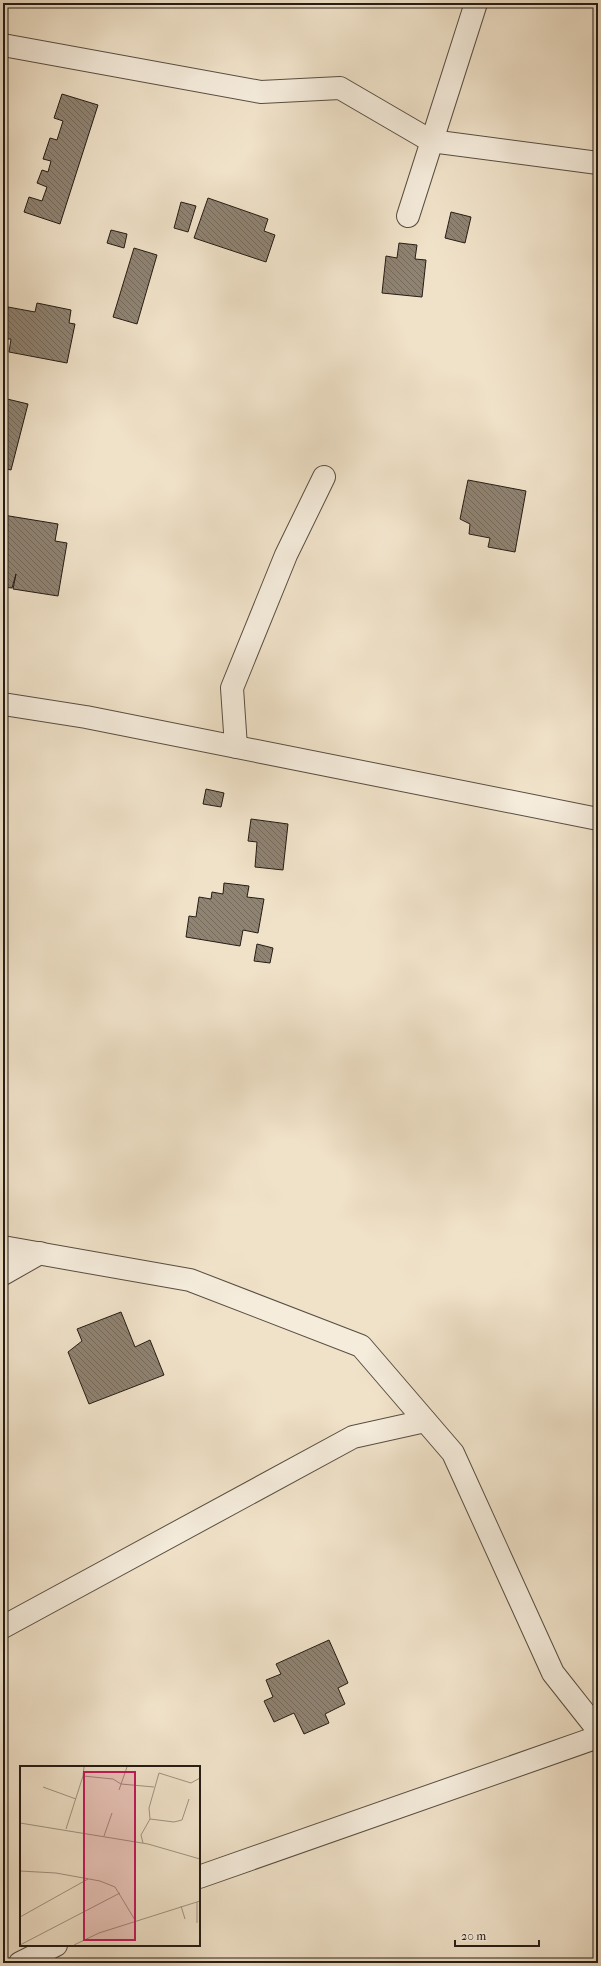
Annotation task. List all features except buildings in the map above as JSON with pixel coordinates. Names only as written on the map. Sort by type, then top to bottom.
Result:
[{"type":"street","points":[[408,216],[476,3]]},
{"type":"street","points":[[3,45],[261,92],[340,88],[431,141],[598,163]]},
{"type":"street","points":[[236,747],[232,688],[286,555],[324,477]]},
{"type":"street","points":[[3,704],[86,717],[598,819]]},
{"type":"street","points":[[3,1247],[190,1280],[361,1346],[453,1454],[553,1673],[598,1730]]},
{"type":"street","points":[[3,1274],[40,1253]]},
{"type":"street","points":[[3,1627],[353,1437],[425,1421]]},
{"type":"street","points":[[200,1877],[598,1737]]},
{"type":"street","points":[[20,1963],[54,1946]]}]
